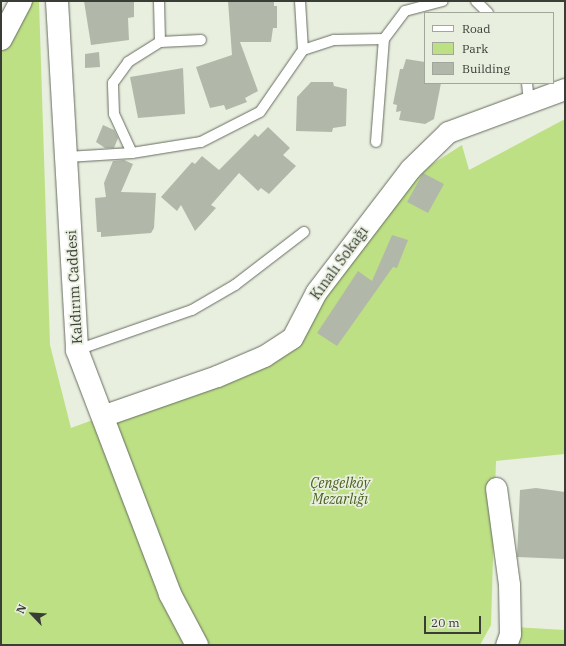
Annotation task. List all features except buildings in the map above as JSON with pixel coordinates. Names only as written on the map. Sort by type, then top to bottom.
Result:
[{"type":"street","points":[[1,40],[21,1]]},
{"type":"street","name":"Kaldırım Caddesi","points":[[56,2],[77,350],[170,594],[198,645]]},
{"type":"street","name":"Kınalı Sokağı","points":[[102,416],[217,376],[264,356],[292,338],[316,292],[410,169],[448,132],[528,92],[565,90]]},
{"type":"street","points":[[496,488],[510,584],[510,634],[506,645]]},
{"type":"lane","points":[[159,1],[160,42]]},
{"type":"lane","points":[[300,1],[303,50]]},
{"type":"lane","points":[[376,142],[384,39],[405,11],[443,1]]},
{"type":"lane","points":[[476,1],[487,12]]},
{"type":"lane","points":[[66,157],[132,153],[201,142],[260,112],[303,50],[334,40],[384,39]]},
{"type":"lane","points":[[132,153],[114,114],[113,83],[128,62],[160,42],[201,40]]},
{"type":"lane","points":[[77,350],[192,310],[235,286],[304,232]]},
{"type":"green space","name":"Çengelköy Mezarlığı","points":[[26,1],[39,1],[50,345],[71,428],[261,358],[315,304],[382,196],[462,145],[469,170],[565,119],[565,454],[496,461],[491,625],[480,645],[1,645],[1,39]]},
{"type":"green space","points":[[514,627],[565,630],[565,645],[505,645]]}]
